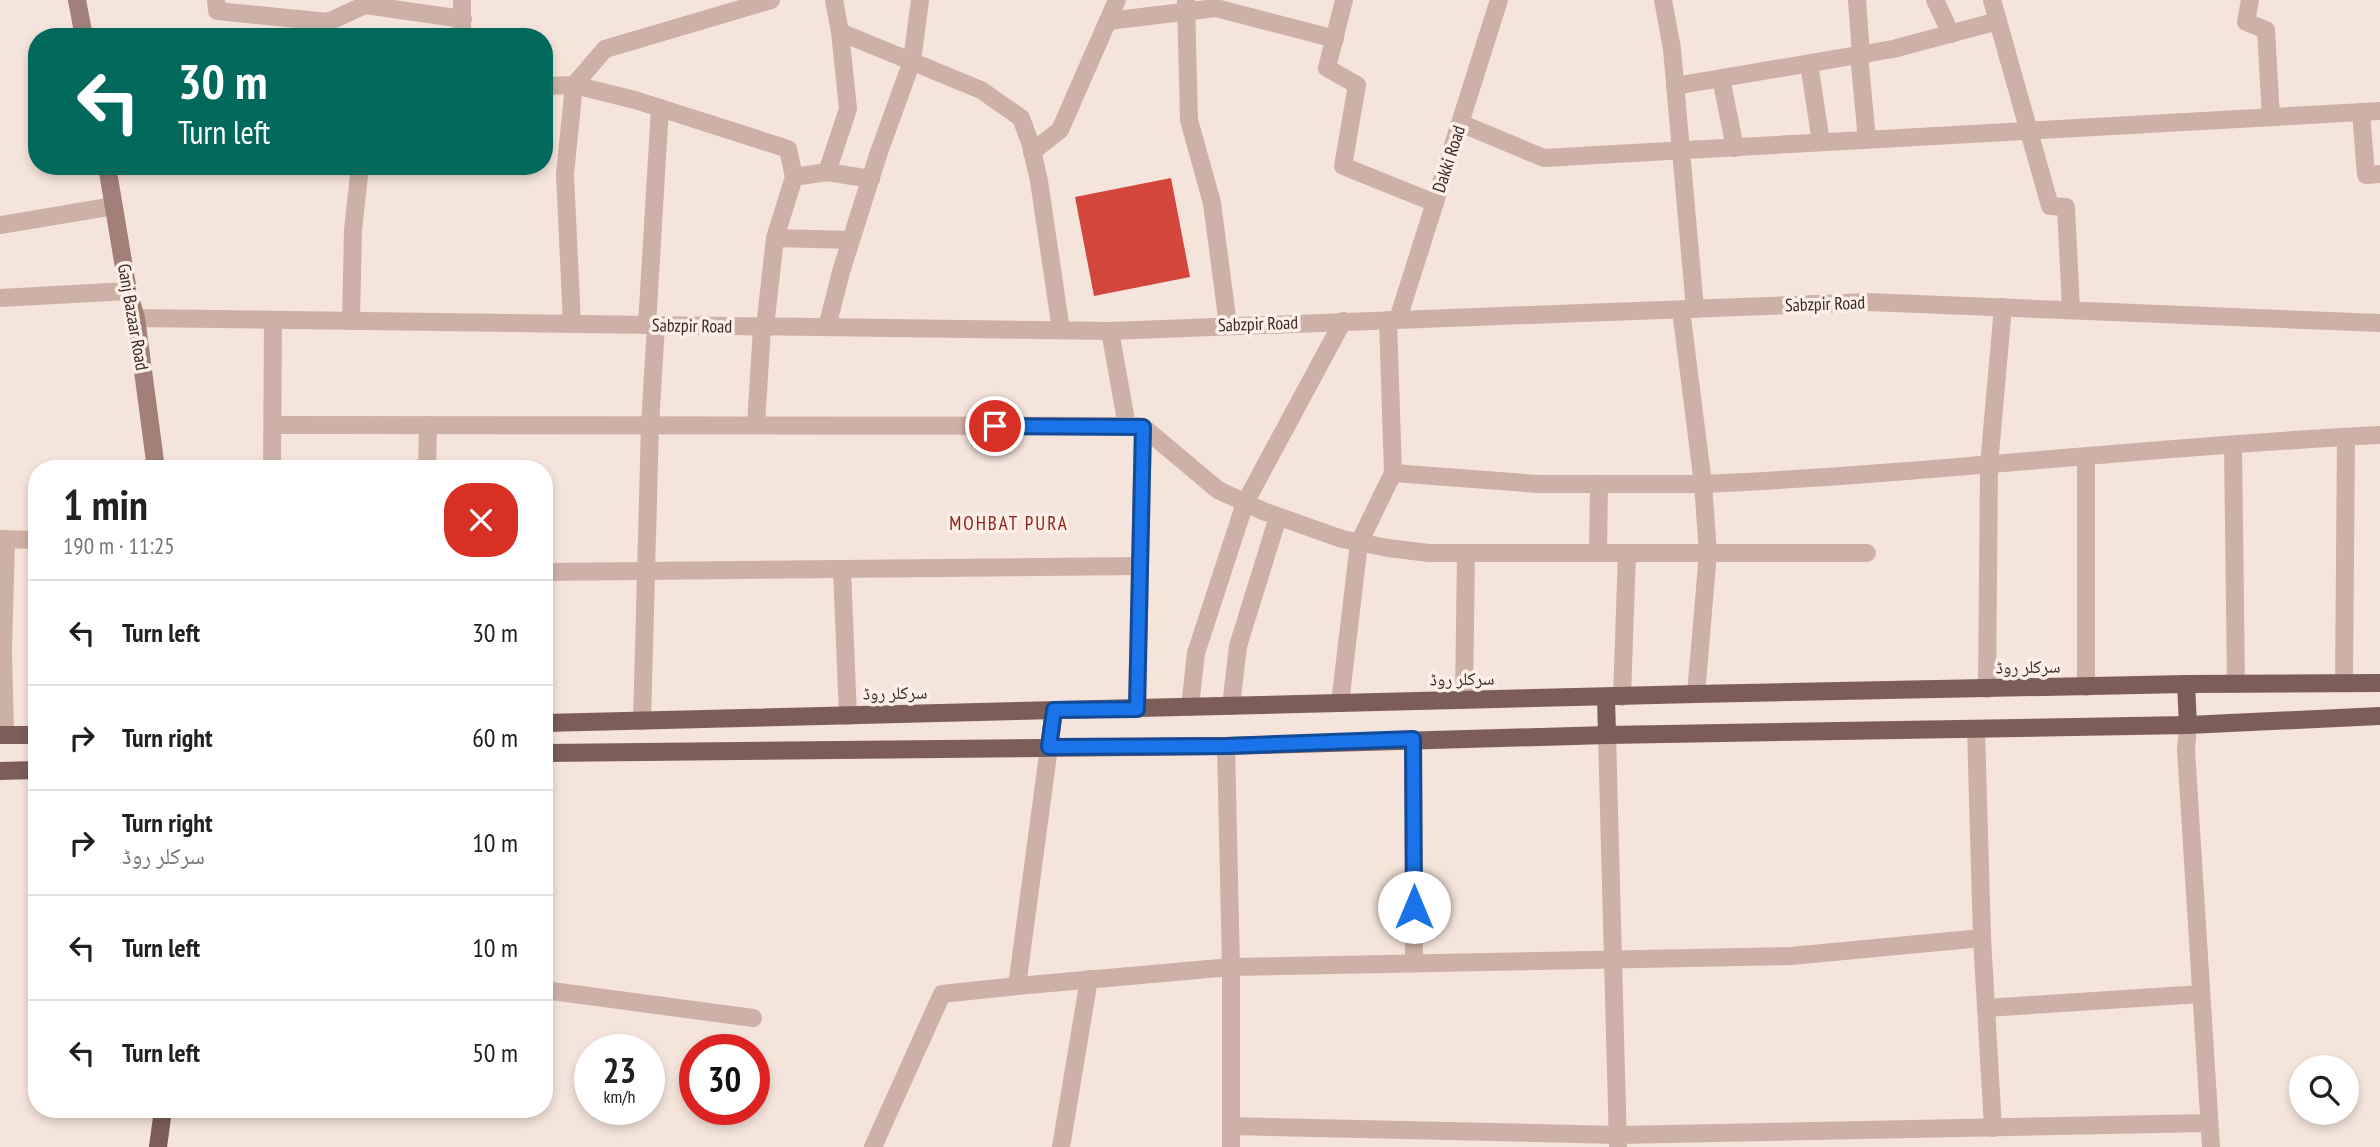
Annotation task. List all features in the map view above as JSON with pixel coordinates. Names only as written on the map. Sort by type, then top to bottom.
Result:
[{"type":"main road","name":"سرکلر روڈ","points":[[553,723],[1696,694],[2186,684],[2380,683]]},
{"type":"main road","points":[[2186,684],[2188,725]]},
{"type":"main road","points":[[1607,735],[1614,697]]},
{"type":"main road","points":[[1049,747],[1054,710]]},
{"type":"main road","points":[[553,753],[1226,746],[1413,739],[2188,725],[2380,716]]},
{"type":"main road","points":[[2,735],[28,735]]},
{"type":"main road","points":[[0,771],[28,769]]},
{"type":"main road","points":[[158,1147],[162,1118]]},
{"type":"street","points":[[77,0],[82,28]]},
{"type":"street","points":[[216,0],[217,11],[328,22],[365,5],[463,28],[462,0]]},
{"type":"street","points":[[572,324],[565,174],[574,85],[605,49],[771,0]]},
{"type":"street","points":[[827,172],[848,109],[834,0]]},
{"type":"street","points":[[827,327],[851,240],[912,61],[920,0]]},
{"type":"street","points":[[1032,152],[1060,130],[1117,0]]},
{"type":"street","points":[[1258,19],[1259,0]]},
{"type":"street","points":[[1344,0],[1327,68],[1357,85],[1343,166],[1435,203]]},
{"type":"street","name":"Dakki Road","points":[[1394,473],[1393,319],[1435,203],[1499,0]]},
{"type":"street","points":[[1663,0],[1681,150],[1688,309],[1708,553],[1696,694]]},
{"type":"street","points":[[1857,0],[1867,140]]},
{"type":"street","points":[[1935,0],[1951,34]]},
{"type":"street","points":[[1992,0],[2050,206],[2066,207],[2071,309]]},
{"type":"street","points":[[2249,0],[2246,22],[2266,30],[2271,117]]},
{"type":"street","points":[[1108,21],[1186,6],[1216,8],[1335,39]]},
{"type":"street","points":[[1186,6],[1189,121],[1212,203],[1228,325]]},
{"type":"street","points":[[1675,86],[1860,55],[1998,22]]},
{"type":"street","points":[[840,32],[981,90],[1021,118],[1039,181],[1061,330]]},
{"type":"street","points":[[1809,64],[1821,142]]},
{"type":"street","points":[[1721,78],[1735,148]]},
{"type":"street","points":[[553,86],[574,85],[660,108],[788,149],[794,177],[775,239],[756,425]]},
{"type":"street","points":[[642,721],[648,571],[651,325],[660,108]]},
{"type":"street","points":[[1460,123],[1544,158],[2380,111]]},
{"type":"street","points":[[2361,112],[2366,175],[2380,174]]},
{"type":"street","points":[[794,177],[827,172],[871,179]]},
{"type":"street","name":"Ganj Bazaar Road","points":[[109,175],[128,291],[136,318],[155,460]]},
{"type":"street","points":[[351,321],[353,230],[359,175]]},
{"type":"street","points":[[0,225],[114,206]]},
{"type":"street","points":[[775,239],[851,240]]},
{"type":"street","points":[[0,298],[128,291]]},
{"type":"street","name":"Sabzpir Road","points":[[136,318],[1110,331],[1869,302],[2380,323]]},
{"type":"street","points":[[1987,689],[1989,465],[2003,307]]},
{"type":"street","points":[[272,460],[274,320]]},
{"type":"street","points":[[1190,707],[1196,653],[1245,503],[1343,321]]},
{"type":"street","points":[[1110,331],[1135,426],[1140,566],[1137,709]]},
{"type":"street","points":[[273,425],[1135,426],[1218,490],[1278,517],[1359,543],[1429,552],[1466,553],[1867,553]]},
{"type":"street","points":[[428,425],[428,460]]},
{"type":"street","points":[[1340,703],[1359,543],[1394,473],[1538,484],[1703,484],[1825,479],[2380,435]]},
{"type":"street","points":[[2344,683],[2346,437]]},
{"type":"street","points":[[2233,445],[2235,684]]},
{"type":"street","points":[[2086,458],[2086,687]]},
{"type":"street","points":[[1598,553],[1599,484]]},
{"type":"street","points":[[1231,706],[1238,646],[1278,517]]},
{"type":"street","points":[[2,735],[3,540],[28,540]]},
{"type":"street","points":[[1464,700],[1466,553]]},
{"type":"street","points":[[1614,697],[1627,553]]},
{"type":"street","points":[[553,572],[1140,566]]},
{"type":"street","points":[[842,570],[848,716]]},
{"type":"street","points":[[2188,725],[2186,750],[2211,1147]]},
{"type":"street","points":[[1976,729],[1982,938],[1993,1128]]},
{"type":"street","points":[[1607,735],[1618,1141]]},
{"type":"street","points":[[1413,739],[1414,963]]},
{"type":"street","points":[[1226,746],[1231,967],[1231,1147]]},
{"type":"street","points":[[1017,986],[1049,747]]},
{"type":"street","points":[[873,1147],[942,993],[1231,967],[1791,956],[1982,938]]},
{"type":"street","points":[[1061,1147],[1089,979]]},
{"type":"street","points":[[553,991],[753,1018]]},
{"type":"street","points":[[1986,1008],[2201,994]]},
{"type":"street","points":[[1231,1126],[1618,1141],[2209,1123]]},
{"type":"building","points":[[1171,178],[1190,277],[1094,296],[1075,197]]},
{"type":"district","name":"MOHBAT PURA","points":[[1009,523]]},
{"type":"route","points":[[995,426],[1143,427],[1137,709],[1054,710],[1049,747],[1226,746],[1413,739],[1414,907]]}]
